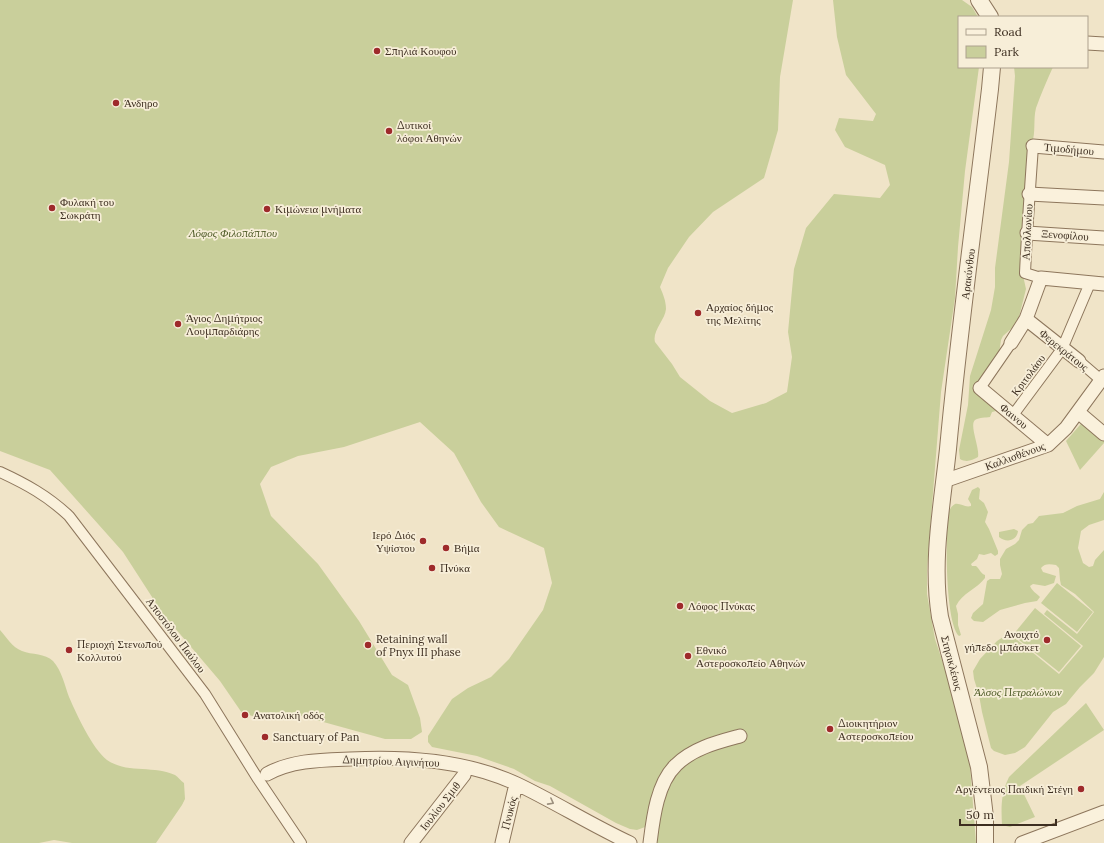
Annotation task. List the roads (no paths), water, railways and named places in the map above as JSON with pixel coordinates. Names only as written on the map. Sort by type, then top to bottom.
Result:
[{"type":"street","points":[[979,0],[989,16]]},
{"type":"street","points":[[1088,43],[1104,44]]},
{"type":"street","name":"Αρακύνθου","points":[[944,481],[992,68]]},
{"type":"street","name":"Τιμοδήμου","points":[[1034,146],[1104,152]]},
{"type":"street","name":"Απολλωνίου","points":[[1034,146],[1029,194],[1026,272],[1040,278]]},
{"type":"street","points":[[1029,194],[1104,198]]},
{"type":"street","name":"Ξενοφίλου","points":[[1027,232],[1104,238]]},
{"type":"street","points":[[980,388],[1026,319],[1040,278],[1104,284]]},
{"type":"street","name":"Κριτολάου","points":[[1013,415],[1062,349],[1090,282]]},
{"type":"street","name":"Φερεκράτους","points":[[1026,319],[1062,349],[1103,378]]},
{"type":"street","name":"Καλλισθένους","points":[[944,481],[1048,445],[1066,428],[1103,378]]},
{"type":"street","name":"Φαινου","points":[[980,388],[1048,445]]},
{"type":"street","points":[[1078,412],[1104,434]]},
{"type":"street","name":"Αποστόλου Παύλου","points":[[0,472],[42,494],[55,503],[69,516],[204,694],[262,776],[301,843]]},
{"type":"street","name":"Στησικλέους","points":[[944,481],[936,558],[939,608],[979,767],[985,817],[985,843]]},
{"type":"street","points":[[650,843],[653,820],[658,800],[670,771],[691,754],[705,747],[740,736]]},
{"type":"street","name":"Δημητρίου Αιγινήτου","points":[[262,776],[282,766],[293,764],[325,760],[366,758],[415,760],[466,767],[491,774],[516,784],[630,843]]},
{"type":"street","name":"Ιουλίου Σμιθ","points":[[412,843],[464,775],[466,767]]},
{"type":"street","name":"Πνυκός","points":[[502,843],[516,784]]},
{"type":"street","points":[[1022,843],[1104,812]]},
{"type":"place","name":"Σπηλιά Κουφού","points":[[377,51]]},
{"type":"place","name":"Άνδηρο","points":[[116,103]]},
{"type":"place","name":"Δυτικοί λόφοι Αθηνών","points":[[389,131]]},
{"type":"place","name":"Φυλακή του Σωκράτη","points":[[52,208]]},
{"type":"place","name":"Κιμώνεια μνήματα","points":[[267,209]]},
{"type":"place","name":"Αρχαίος δήμος της Μελίτης","points":[[698,313]]},
{"type":"place","name":"Άγιος Δημήτριος Λουμπαρδιάρης","points":[[178,324]]},
{"type":"place","name":"Ιερό Διός Υψίστου","points":[[423,541]]},
{"type":"place","name":"Βήμα","points":[[446,548]]},
{"type":"place","name":"Πνύκα","points":[[432,568]]},
{"type":"place","name":"Λόφος Πνύκας","points":[[680,606]]},
{"type":"place","name":"Ανοιχτό γήπεδο μπάσκετ","points":[[1047,640]]},
{"type":"place","name":"Retaining wall of Pnyx III phase","points":[[368,645]]},
{"type":"place","name":"Περιοχή Στενωπού Κολλυτού","points":[[69,650]]},
{"type":"place","name":"Εθνικό Αστεροσκοπείο Αθηνών","points":[[688,656]]},
{"type":"place","name":"Ανατολική οδός","points":[[245,715]]},
{"type":"place","name":"Διοικητήριον Αστεροσκοπείου","points":[[830,729]]},
{"type":"place","name":"Sanctuary of Pan","points":[[265,737]]},
{"type":"place","name":"Αργέντειος Παιδική Στέγη","points":[[1081,789]]},
{"type":"park label","name":"Λόφος Φιλοπάππου","points":[[233,233]]},
{"type":"park label","name":"Άλσος Πετραλώνων","points":[[1018,692]]}]
